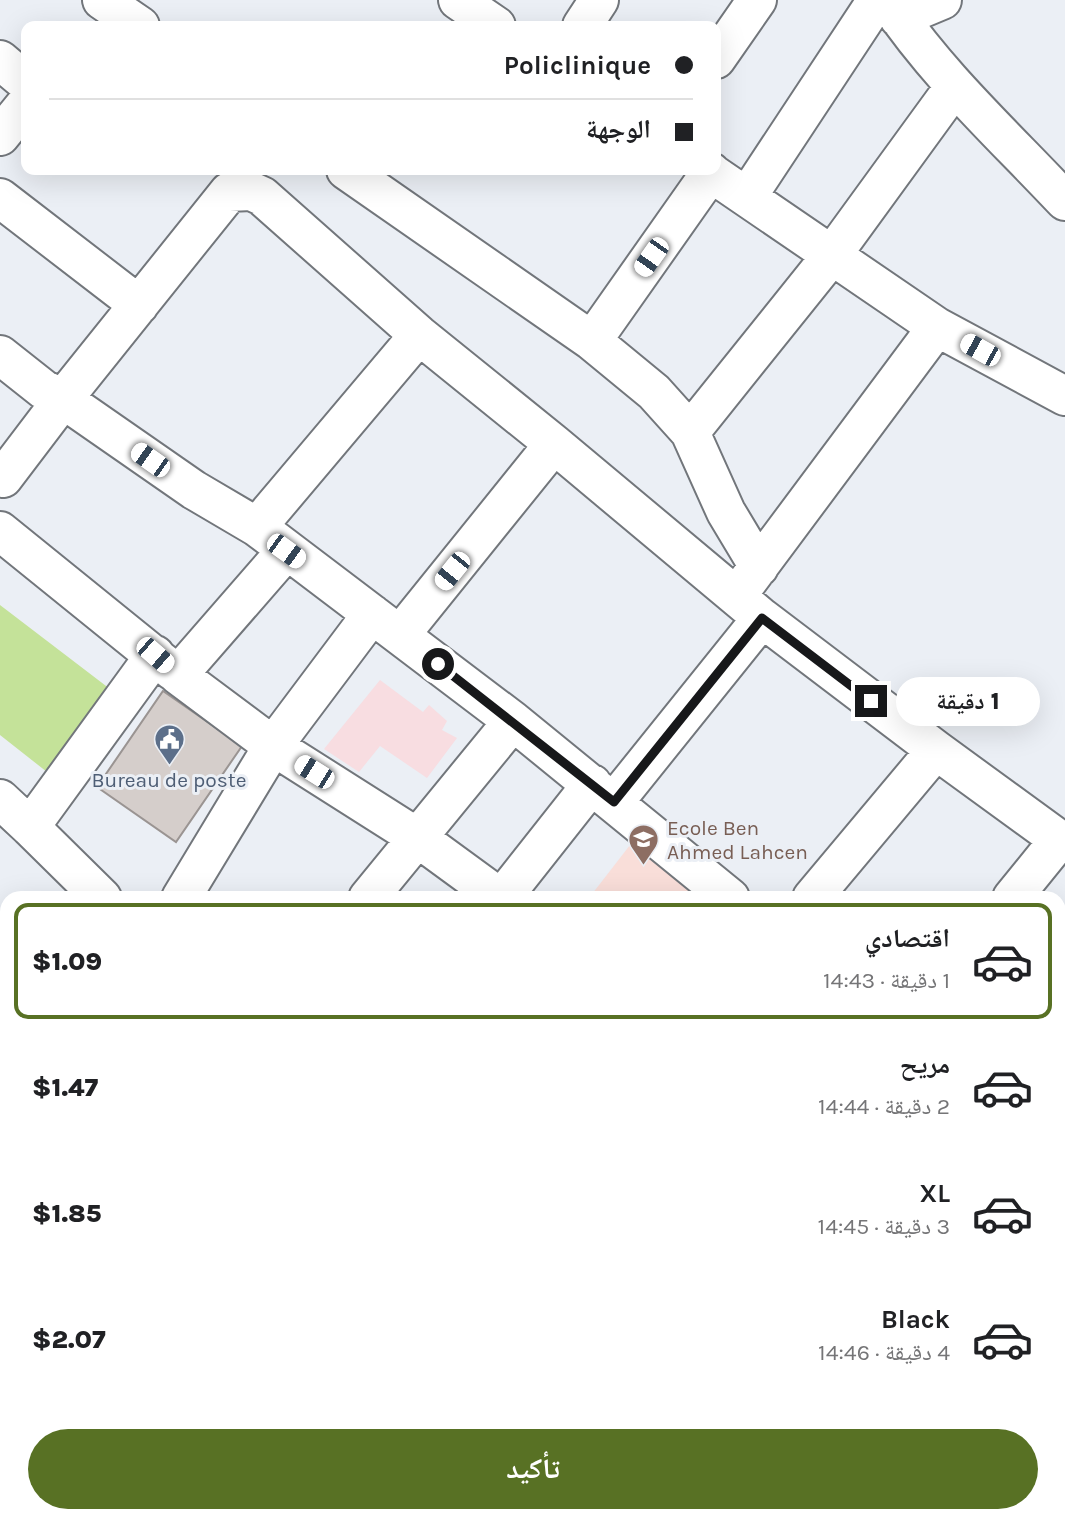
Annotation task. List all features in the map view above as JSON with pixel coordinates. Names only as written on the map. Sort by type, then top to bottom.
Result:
[{"type":"street","points":[[102,0],[133,21]]},
{"type":"street","points":[[585,21],[599,0]]},
{"type":"street","points":[[721,53],[757,0]]},
{"type":"street","points":[[747,197],[888,6],[942,0]]},
{"type":"street","points":[[464,2],[489,21]]},
{"type":"street","points":[[888,6],[955,86],[1064,197]]},
{"type":"street","points":[[0,60],[21,78]]},
{"type":"street","points":[[690,432],[832,255],[955,86]]},
{"type":"street","points":[[0,136],[21,110]]},
{"type":"street","points":[[353,175],[592,341],[654,391],[690,432],[726,512],[752,594]]},
{"type":"street","points":[[592,341],[706,175]]},
{"type":"street","points":[[715,175],[937,327],[1065,396]]},
{"type":"street","points":[[1,479],[229,192],[251,191],[262,196],[419,335],[752,594],[936,750],[1062,842],[1018,891]]},
{"type":"street","points":[[0,198],[139,305]]},
{"type":"street","points":[[508,891],[603,793],[752,594],[937,327]]},
{"type":"street","points":[[257,527],[419,335]]},
{"type":"street","points":[[0,355],[43,389],[63,399],[194,490],[257,527],[513,721],[722,891]]},
{"type":"street","points":[[185,891],[273,746],[555,443]]},
{"type":"street","points":[[0,531],[166,665],[273,746],[418,838],[491,891]]},
{"type":"street","points":[[30,827],[166,665],[286,551]]},
{"type":"street","points":[[374,891],[513,721]]},
{"type":"street","points":[[818,891],[936,750]]},
{"type":"street","points":[[0,799],[95,891]]},
{"type":"shaded area","points":[[380,680],[423,712],[429,705],[447,721],[442,730],[457,738],[427,778],[380,746],[359,772],[324,749]]},
{"type":"shaded area","name":"Ecole Ben Ahmed Lahcen","points":[[637,836],[705,891],[594,891]]},
{"type":"green space","points":[[0,605],[110,689],[47,772],[0,735]]},
{"type":"building","name":"Bureau de poste","points":[[163,691],[242,746],[176,842],[97,787]]},
{"type":"place","name":"Bureau de poste","points":[[169,767]]},
{"type":"place","name":"Ecole Ben Ahmed Lahcen","points":[[644,867]]},
{"type":"route","points":[[438,664],[614,802],[762,618],[871,701]]}]
